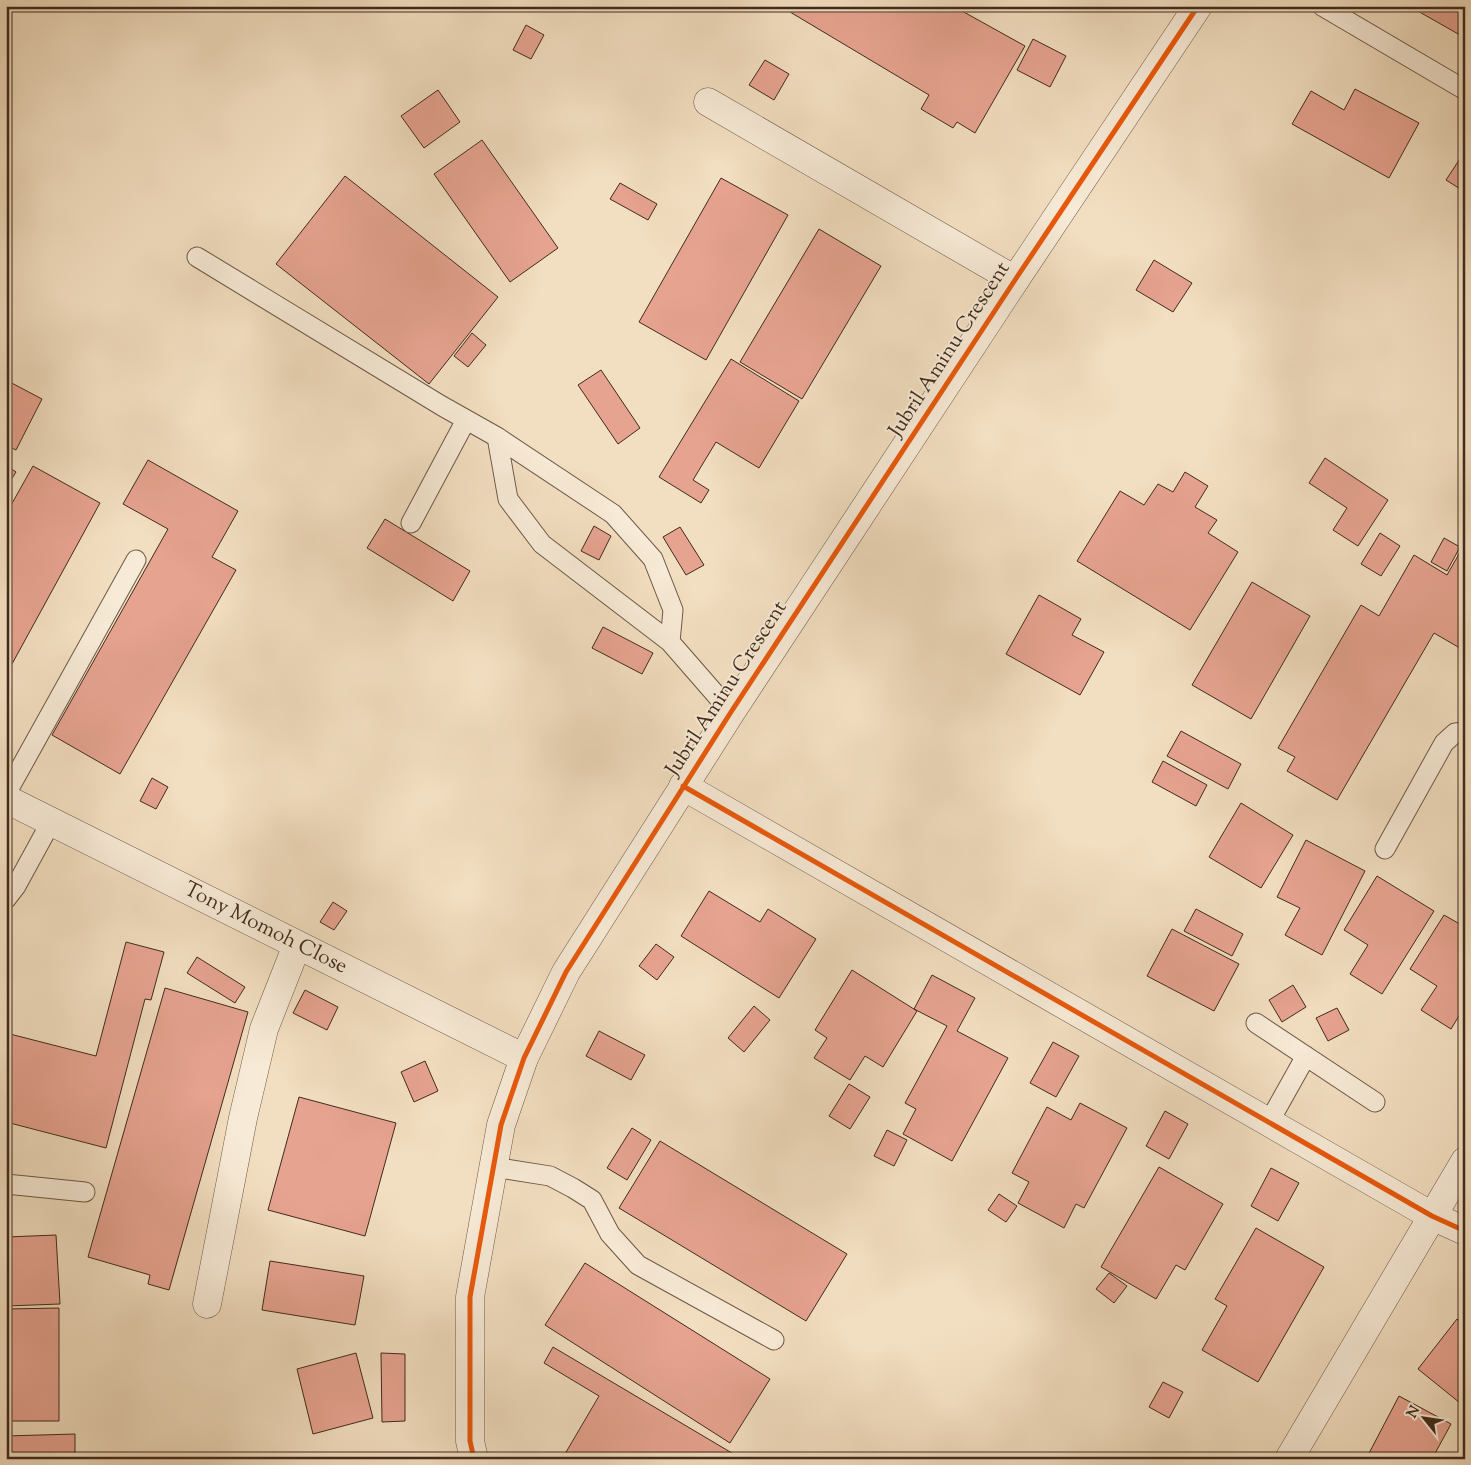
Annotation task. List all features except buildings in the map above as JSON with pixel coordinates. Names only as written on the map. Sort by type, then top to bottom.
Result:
[{"type":"street","name":"Jubril Aminu Crescent","points":[[474,1459],[470,1441],[470,1297],[493,1167],[501,1125],[524,1058],[566,972],[731,712],[1192,9]]},
{"type":"street","points":[[708,102],[1015,280]]},
{"type":"street","points":[[683,786],[1432,1216],[1465,1231]]},
{"type":"street","name":"Tony Momoh Close","points":[[6,799],[524,1058]]},
{"type":"street","points":[[206,1304],[243,1118],[264,1029],[297,945]]},
{"type":"street","points":[[1289,1459],[1465,1160]]},
{"type":"lane","points":[[1322,6],[1465,90]]},
{"type":"lane","points":[[197,258],[497,437],[613,514],[653,559],[673,610],[670,642]]},
{"type":"lane","points":[[411,523],[466,420]]},
{"type":"lane","points":[[497,437],[508,499],[542,544],[670,642],[731,712]]},
{"type":"lane","points":[[6,794],[136,560]]},
{"type":"lane","points":[[1385,849],[1444,743],[1455,733],[1465,732]]},
{"type":"lane","points":[[6,899],[16,886],[50,822]]},
{"type":"lane","points":[[1256,1022],[1375,1102]]},
{"type":"lane","points":[[1269,1122],[1306,1056]]},
{"type":"lane","points":[[493,1167],[550,1176],[574,1188],[592,1200],[610,1234],[638,1265],[774,1340]]},
{"type":"lane","points":[[6,1184],[85,1192]]},
{"type":"cycle path","points":[[474,1459],[470,1441],[470,1297],[501,1125],[524,1058],[566,972],[731,712],[1198,6]]},
{"type":"cycle path","points":[[683,786],[1432,1216],[1465,1231]]}]
